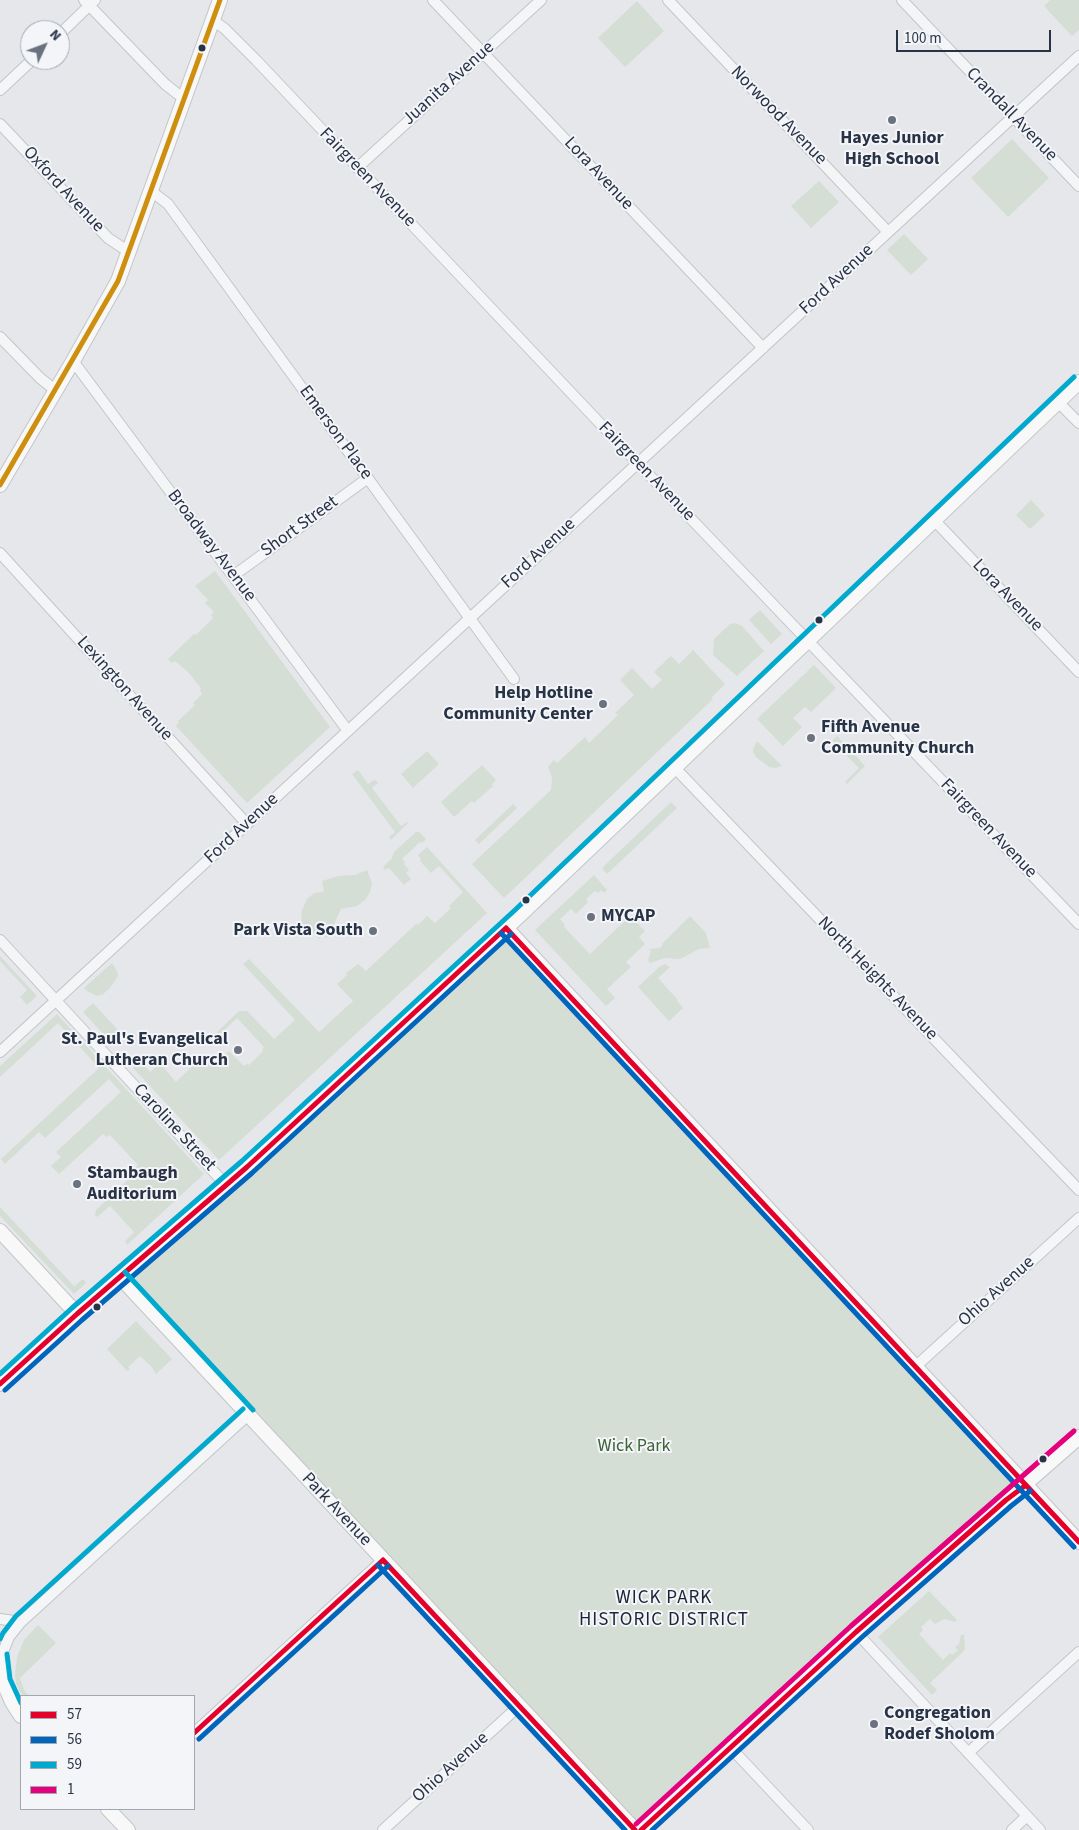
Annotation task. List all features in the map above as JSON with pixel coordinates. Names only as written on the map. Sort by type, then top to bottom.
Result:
[{"type":"street","points":[[0,485],[118,282],[220,0]]},
{"type":"street","name":"Lora Avenue","points":[[433,0],[763,348]]},
{"type":"street","name":"Juanita Avenue","points":[[357,168],[541,0]]},
{"type":"street","name":"Norwood Avenue","points":[[668,0],[888,232]]},
{"type":"street","name":"Crandall Avenue","points":[[902,0],[1079,186]]},
{"type":"street","points":[[70,23],[90,2],[165,84],[184,100]]},
{"type":"street","name":"Fairgreen Avenue","points":[[213,20],[225,29],[256,60],[1079,924]]},
{"type":"street","name":"Ford Avenue","points":[[0,1052],[1079,56]]},
{"type":"street","points":[[0,90],[21,70]]},
{"type":"street","name":"Oxford Avenue","points":[[0,124],[108,238],[128,252]]},
{"type":"street","name":"Emerson Place","points":[[151,191],[168,204],[514,679]]},
{"type":"street","points":[[0,337],[40,378],[55,390]]},
{"type":"street","name":"Broadway Avenue","points":[[73,362],[348,731]]},
{"type":"street","points":[[0,1384],[77,1314],[226,1185],[506,928],[1079,382]]},
{"type":"street","points":[[1058,402],[1079,423]]},
{"type":"street","name":"Short Street","points":[[233,576],[368,478]]},
{"type":"street","name":"Lora Avenue","points":[[934,520],[1079,672]]},
{"type":"street","name":"Lexington Avenue","points":[[0,553],[247,824]]},
{"type":"street","name":"North Heights Avenue","points":[[675,768],[1079,1190]]},
{"type":"street","points":[[506,928],[1079,1542]]},
{"type":"street","name":"Caroline Street","points":[[0,940],[226,1185]]},
{"type":"street","name":"Ohio Avenue","points":[[916,1367],[1079,1218]]},
{"type":"street","points":[[0,1231],[77,1314]]},
{"type":"street","name":"Park Avenue","points":[[120,1277],[635,1830]]},
{"type":"street","points":[[20,1714],[3,1681],[0,1656],[9,1637],[21,1622],[248,1415]]},
{"type":"street","points":[[641,1830],[856,1632],[1079,1437]]},
{"type":"street","points":[[195,1733],[383,1560]]},
{"type":"street","points":[[0,1619],[21,1622]]},
{"type":"street","points":[[856,1632],[1040,1830]]},
{"type":"street","points":[[968,1753],[1079,1652]]},
{"type":"street","name":"Ohio Avenue","points":[[383,1830],[519,1706]]},
{"type":"street","points":[[730,1747],[808,1830]]},
{"type":"street","points":[[111,1810],[128,1830]]},
{"type":"street","points":[[1012,1830],[1027,1816]]},
{"type":"green space","points":[[1050,0],[1079,0],[1079,30],[1072,36],[1044,6]]},
{"type":"green space","points":[[637,1],[664,31],[625,67],[598,38]]},
{"type":"green space","points":[[1012,139],[1049,178],[1008,217],[971,178]]},
{"type":"green space","points":[[819,181],[839,202],[811,228],[791,206]]},
{"type":"green space","points":[[904,234],[928,259],[911,275],[887,250]]},
{"type":"green space","points":[[1031,500],[1045,515],[1030,529],[1016,515]]},
{"type":"green space","points":[[215,571],[330,727],[247,803],[176,726],[178,721],[195,705],[193,703],[202,694],[201,688],[188,672],[175,661],[172,663],[168,659],[213,618],[211,615],[214,612],[205,603],[208,600],[195,586]]},
{"type":"green space","points":[[760,610],[782,634],[771,644],[749,620]]},
{"type":"green space","points":[[734,623],[742,626],[764,651],[737,676],[713,655],[714,639],[730,624]]},
{"type":"green space","points":[[693,650],[725,684],[711,698],[713,699],[504,898],[472,864],[551,790],[552,777],[548,767],[554,760],[557,763],[585,737],[589,743],[618,715],[615,713],[634,695],[620,680],[632,668],[652,689],[662,680],[654,672],[671,656],[679,664]]},
{"type":"green space","points":[[814,665],[836,688],[811,712],[805,707],[793,718],[802,727],[783,746],[757,719]]},
{"type":"green space","points":[[837,736],[865,766],[847,784],[845,782],[859,768],[832,741]]},
{"type":"green space","points":[[757,741],[782,766],[769,767],[756,757],[753,749]]},
{"type":"green space","points":[[427,751],[439,764],[413,788],[401,774]]},
{"type":"green space","points":[[482,765],[496,780],[492,784],[493,786],[454,817],[441,802]]},
{"type":"green space","points":[[358,770],[368,784],[374,780],[377,781],[378,783],[372,788],[401,826],[408,823],[391,840],[389,837],[395,832],[352,774]]},
{"type":"green space","points":[[671,802],[677,808],[607,874],[602,868]]},
{"type":"green space","points":[[513,804],[517,808],[479,844],[475,840]]},
{"type":"green space","points":[[416,832],[419,832],[426,839],[422,843],[420,842],[402,859],[409,870],[406,873],[411,879],[404,885],[389,868],[385,870],[383,867],[392,858],[394,852]]},
{"type":"green space","points":[[427,847],[487,913],[219,1160],[133,1068],[141,1062],[150,1072],[160,1063],[176,1082],[202,1057],[203,1059],[207,1057],[214,1064],[229,1051],[244,1066],[249,1065],[263,1051],[264,1047],[237,1018],[217,1037],[218,1041],[213,1036],[239,1011],[247,1011],[274,1039],[295,1020],[243,964],[249,959],[319,1032],[353,1001],[337,984],[347,975],[346,973],[358,964],[366,971],[427,916],[435,923],[451,908],[449,906],[463,892],[439,866],[431,873],[420,861],[421,859],[418,855]]},
{"type":"green space","points":[[367,870],[372,883],[370,892],[365,900],[357,906],[341,909],[334,924],[335,930],[326,938],[323,935],[319,939],[314,933],[310,936],[301,923],[302,910],[307,899],[314,893],[324,892],[322,881],[338,876],[355,875]]},
{"type":"green space","points":[[594,875],[607,890],[604,893],[601,890],[598,893],[595,891],[586,899],[588,902],[576,914],[571,909],[560,919],[565,925],[564,927],[590,954],[630,916],[645,931],[639,937],[645,944],[626,962],[631,967],[607,989],[615,998],[606,1006],[535,930]]},
{"type":"green space","points":[[690,916],[706,933],[710,948],[699,949],[680,959],[665,958],[650,963],[648,960],[651,951],[649,949],[660,948]]},
{"type":"green space","name":"Wick Park","points":[[506,928],[1026,1485],[641,1830],[120,1277]]},
{"type":"green space","points":[[0,956],[37,996],[27,1005],[20,997],[27,990],[0,961]]},
{"type":"green space","points":[[112,963],[118,976],[109,989],[97,996],[84,988]]},
{"type":"green space","points":[[665,964],[670,967],[658,978],[683,1008],[669,1021],[638,987],[659,967]]},
{"type":"green space","points":[[93,1003],[118,1030],[108,1039],[83,1012]]},
{"type":"green space","points":[[57,1014],[204,1174],[127,1245],[125,1241],[134,1232],[110,1206],[97,1217],[95,1215],[96,1210],[136,1172],[134,1169],[138,1165],[110,1135],[107,1137],[103,1134],[59,1174],[51,1166],[61,1157],[56,1152],[121,1092],[109,1079],[45,1138],[39,1132],[5,1164],[1,1159],[99,1068],[58,1023],[0,1077],[0,1066]]},
{"type":"green space","points":[[0,1207],[74,1286],[83,1279],[86,1283],[74,1294],[0,1216]]},
{"type":"green space","points":[[136,1321],[172,1359],[156,1374],[151,1366],[140,1356],[128,1367],[130,1369],[127,1371],[107,1349]]},
{"type":"green space","points":[[929,1591],[957,1620],[955,1622],[944,1619],[935,1624],[930,1619],[921,1627],[923,1630],[919,1634],[943,1660],[950,1653],[952,1655],[958,1650],[955,1647],[959,1644],[961,1635],[964,1635],[965,1650],[930,1683],[937,1690],[932,1695],[878,1637]]},
{"type":"green space","points":[[38,1625],[56,1643],[20,1678],[28,1695],[23,1695],[20,1692],[16,1684],[15,1675],[17,1657],[24,1640]]},
{"type":"transit line","points":[[0,485],[118,281],[220,0]]},
{"type":"transit line","name":"59","points":[[0,1374],[72,1308],[242,1161],[515,910],[1074,377]]},
{"type":"transit line","name":"57","points":[[506,928],[1079,1542]]},
{"type":"transit line","name":"57","points":[[0,1384],[77,1314],[247,1167],[506,928]]},
{"type":"transit line","name":"56","points":[[501,933],[1074,1547]]},
{"type":"transit line","name":"56","points":[[5,1390],[82,1320],[252,1173],[511,934]]},
{"type":"transit line","name":"59","points":[[125,1272],[253,1410]]},
{"type":"transit line","name":"59","points":[[0,1639],[16,1616],[243,1409]]},
{"type":"transit line","name":"1","points":[[636,1824],[851,1626],[1074,1431]]},
{"type":"transit line","name":"57","points":[[641,1830],[856,1632],[1006,1500],[1026,1485]]},
{"type":"transit line","name":"56","points":[[652,1830],[861,1638],[1030,1491]]},
{"type":"transit line","name":"57","points":[[383,1560],[635,1830]]},
{"type":"transit line","name":"57","points":[[195,1732],[383,1560]]},
{"type":"transit line","name":"56","points":[[378,1565],[625,1830]]},
{"type":"transit line","name":"56","points":[[199,1739],[388,1566]]},
{"type":"transit line","name":"59","points":[[7,1654],[10,1679],[20,1701]]},
{"type":"place","name":"Hayes Junior High School","points":[[892,120]]},
{"type":"place","name":"Help Hotline Community Center","points":[[603,704]]},
{"type":"place","name":"Fifth Avenue Community Church","points":[[811,738]]},
{"type":"place","name":"MYCAP","points":[[591,917]]},
{"type":"place","name":"Park Vista South","points":[[373,931]]},
{"type":"place","name":"St. Paul's Evangelical Lutheran Church","points":[[238,1050]]},
{"type":"place","name":"Stambaugh Auditorium","points":[[77,1184]]},
{"type":"place","name":"Congregation Rodef Sholom","points":[[874,1724]]},
{"type":"district","name":"WICK PARK HISTORIC DISTRICT","points":[[664,1610]]}]
